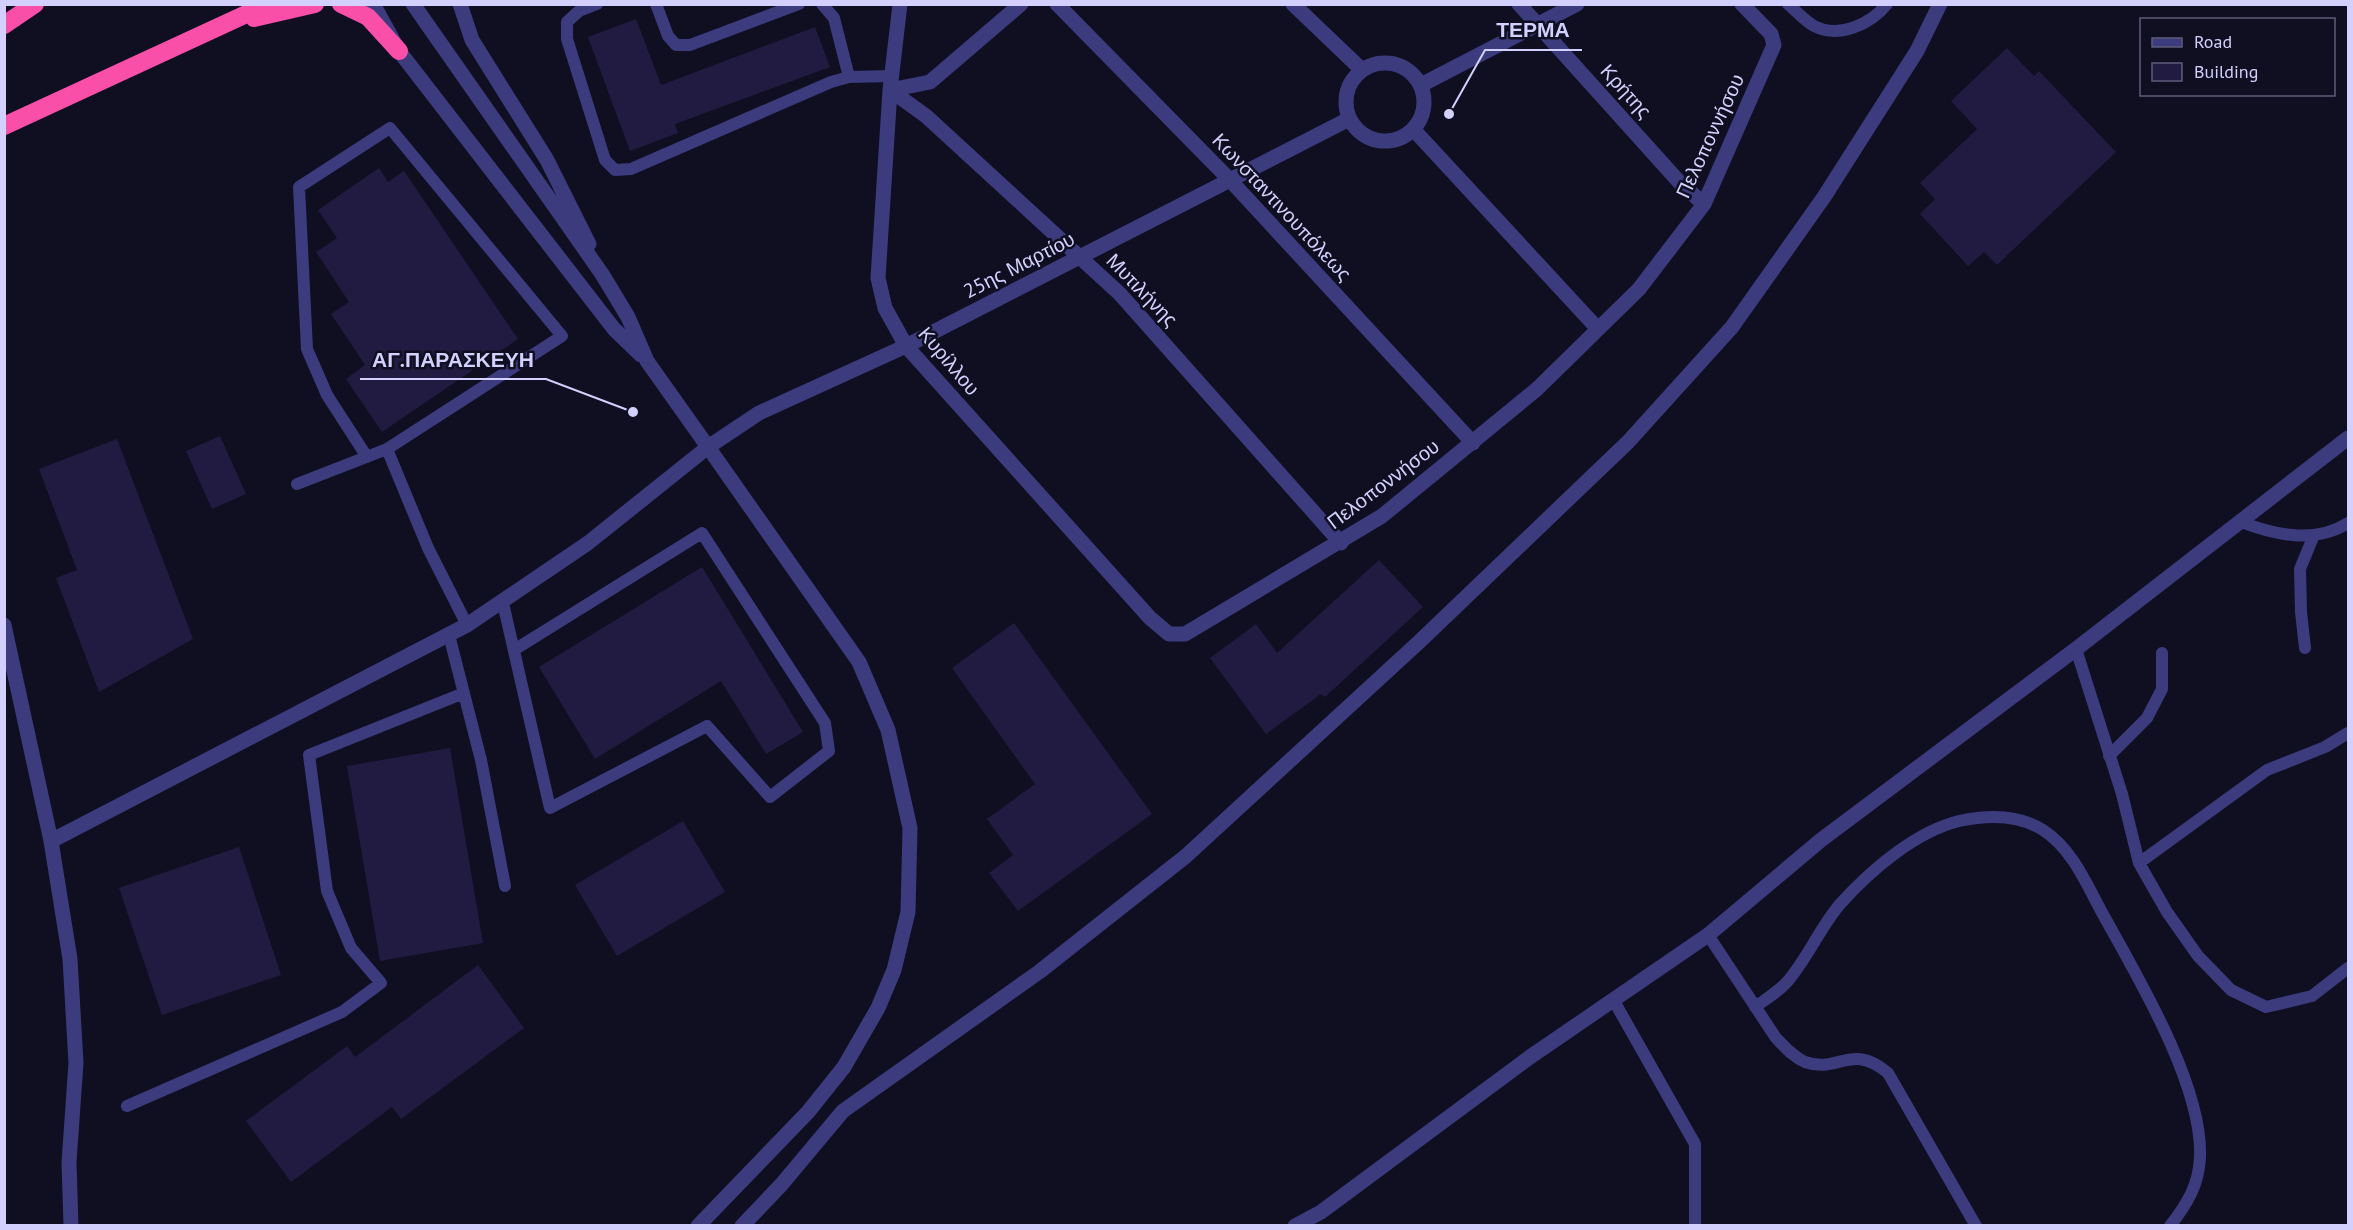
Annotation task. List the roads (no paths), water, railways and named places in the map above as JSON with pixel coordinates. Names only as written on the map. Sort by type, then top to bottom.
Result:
[{"type":"highway","points":[[4,26],[36,4]]},
{"type":"highway","points":[[4,126],[268,4]]},
{"type":"highway","points":[[223,25],[315,4]]},
{"type":"highway","points":[[341,4],[368,17],[399,51]]},
{"type":"street","points":[[373,4],[399,51],[614,329],[647,361],[859,662],[888,730],[910,828],[908,912],[894,970],[878,1008],[844,1067],[815,1103],[698,1226]]},
{"type":"street","points":[[413,4],[602,274],[628,317],[647,361]]},
{"type":"street","points":[[460,4],[472,40],[552,169],[573,208],[602,274]]},
{"type":"street","name":"Κυρίλλου","points":[[900,4],[891,83],[878,278],[885,308],[906,346],[1142,610],[1169,634]]},
{"type":"street","points":[[891,83],[930,82],[1021,4]]},
{"type":"street","name":"Κωνσταντινουπόλεως","points":[[1057,4],[1229,179],[1473,443]]},
{"type":"street","points":[[1293,4],[1362,70]]},
{"type":"street","name":"Κρήτης","points":[[1519,4],[1681,184],[1704,204]]},
{"type":"street","points":[[1421,85],[1576,4]]},
{"type":"street","name":"Πελοποννήσου","points":[[1169,634],[1185,634],[1341,543],[1382,516],[1537,389],[1639,289],[1704,204],[1774,45],[1771,34],[1742,4]]},
{"type":"street","points":[[742,1226],[781,1185],[843,1111],[1039,972],[1186,856],[1419,642],[1628,442],[1738,318],[1824,197],[1917,51],[1940,4]]},
{"type":"street","points":[[1378,63],[1395,64],[1410,72],[1421,85],[1425,101],[1422,116],[1413,129],[1398,140],[1378,141],[1361,134],[1349,119],[1346,101],[1350,84],[1362,70],[1378,63]]},
{"type":"street","name":"Μυτιλήνης","points":[[891,83],[1120,294],[1341,543]]},
{"type":"street","name":"25ης Μαρτίου","points":[[51,841],[449,634],[503,603],[588,543],[708,447],[759,413],[906,346],[1349,119]]},
{"type":"street","points":[[1413,129],[1598,329]]},
{"type":"street","points":[[1295,1226],[1321,1212],[1530,1057],[1708,935],[1821,840],[2076,649],[2349,438]]},
{"type":"street","points":[[4,625],[51,841],[69,959],[74,1009],[75,1063],[69,1162],[71,1226]]},
{"type":"lane","points":[[597,4],[579,11],[567,22],[567,39],[605,160],[615,170],[631,169],[831,82],[849,77],[891,83]]},
{"type":"lane","points":[[656,4],[668,36],[676,45],[690,45],[799,4]]},
{"type":"lane","points":[[822,4],[834,18],[849,77]]},
{"type":"lane","points":[[1788,4],[1815,27],[1846,30],[1876,17],[1887,4]]},
{"type":"lane","points":[[297,484],[367,457],[387,448],[562,336],[390,128],[298,187],[307,349],[327,395],[367,457]]},
{"type":"lane","points":[[387,448],[428,548],[466,625]]},
{"type":"lane","points":[[2241,522],[2287,536],[2314,535],[2349,523]]},
{"type":"lane","points":[[503,603],[550,808],[707,726],[770,796],[829,752],[825,723],[702,533],[514,650]]},
{"type":"lane","points":[[2305,648],[2300,569],[2314,535]]},
{"type":"lane","points":[[449,634],[481,759],[505,886]]},
{"type":"lane","points":[[2076,649],[2122,794],[2139,863],[2167,912],[2198,956],[2231,990],[2266,1007],[2312,996],[2349,968]]},
{"type":"lane","points":[[2109,756],[2147,718],[2163,689],[2162,653]]},
{"type":"lane","points":[[127,1106],[342,1012],[381,982],[351,948],[327,891],[309,755],[464,693]]},
{"type":"lane","points":[[2139,863],[2267,770],[2325,747],[2349,733]]},
{"type":"lane","points":[[1755,1007],[1788,981],[1841,903],[1899,852],[1958,822],[1989,816],[2017,818],[2043,830],[2062,846],[2078,867],[2153,1004],[2186,1084],[2196,1123],[2200,1155],[2197,1179],[2188,1203],[2170,1226]]},
{"type":"lane","points":[[1708,935],[1783,1045],[1806,1062],[1823,1064],[1860,1057],[1875,1062],[1888,1073],[1976,1226]]},
{"type":"lane","points":[[1614,1001],[1695,1143],[1695,1226]]},
{"type":"place","name":"ΤΕΡΜΑ","points":[[1449,114]]},
{"type":"place","name":"ΑΓ.ΠΑΡΑΣΚΕΥΗ","points":[[633,412]]}]
